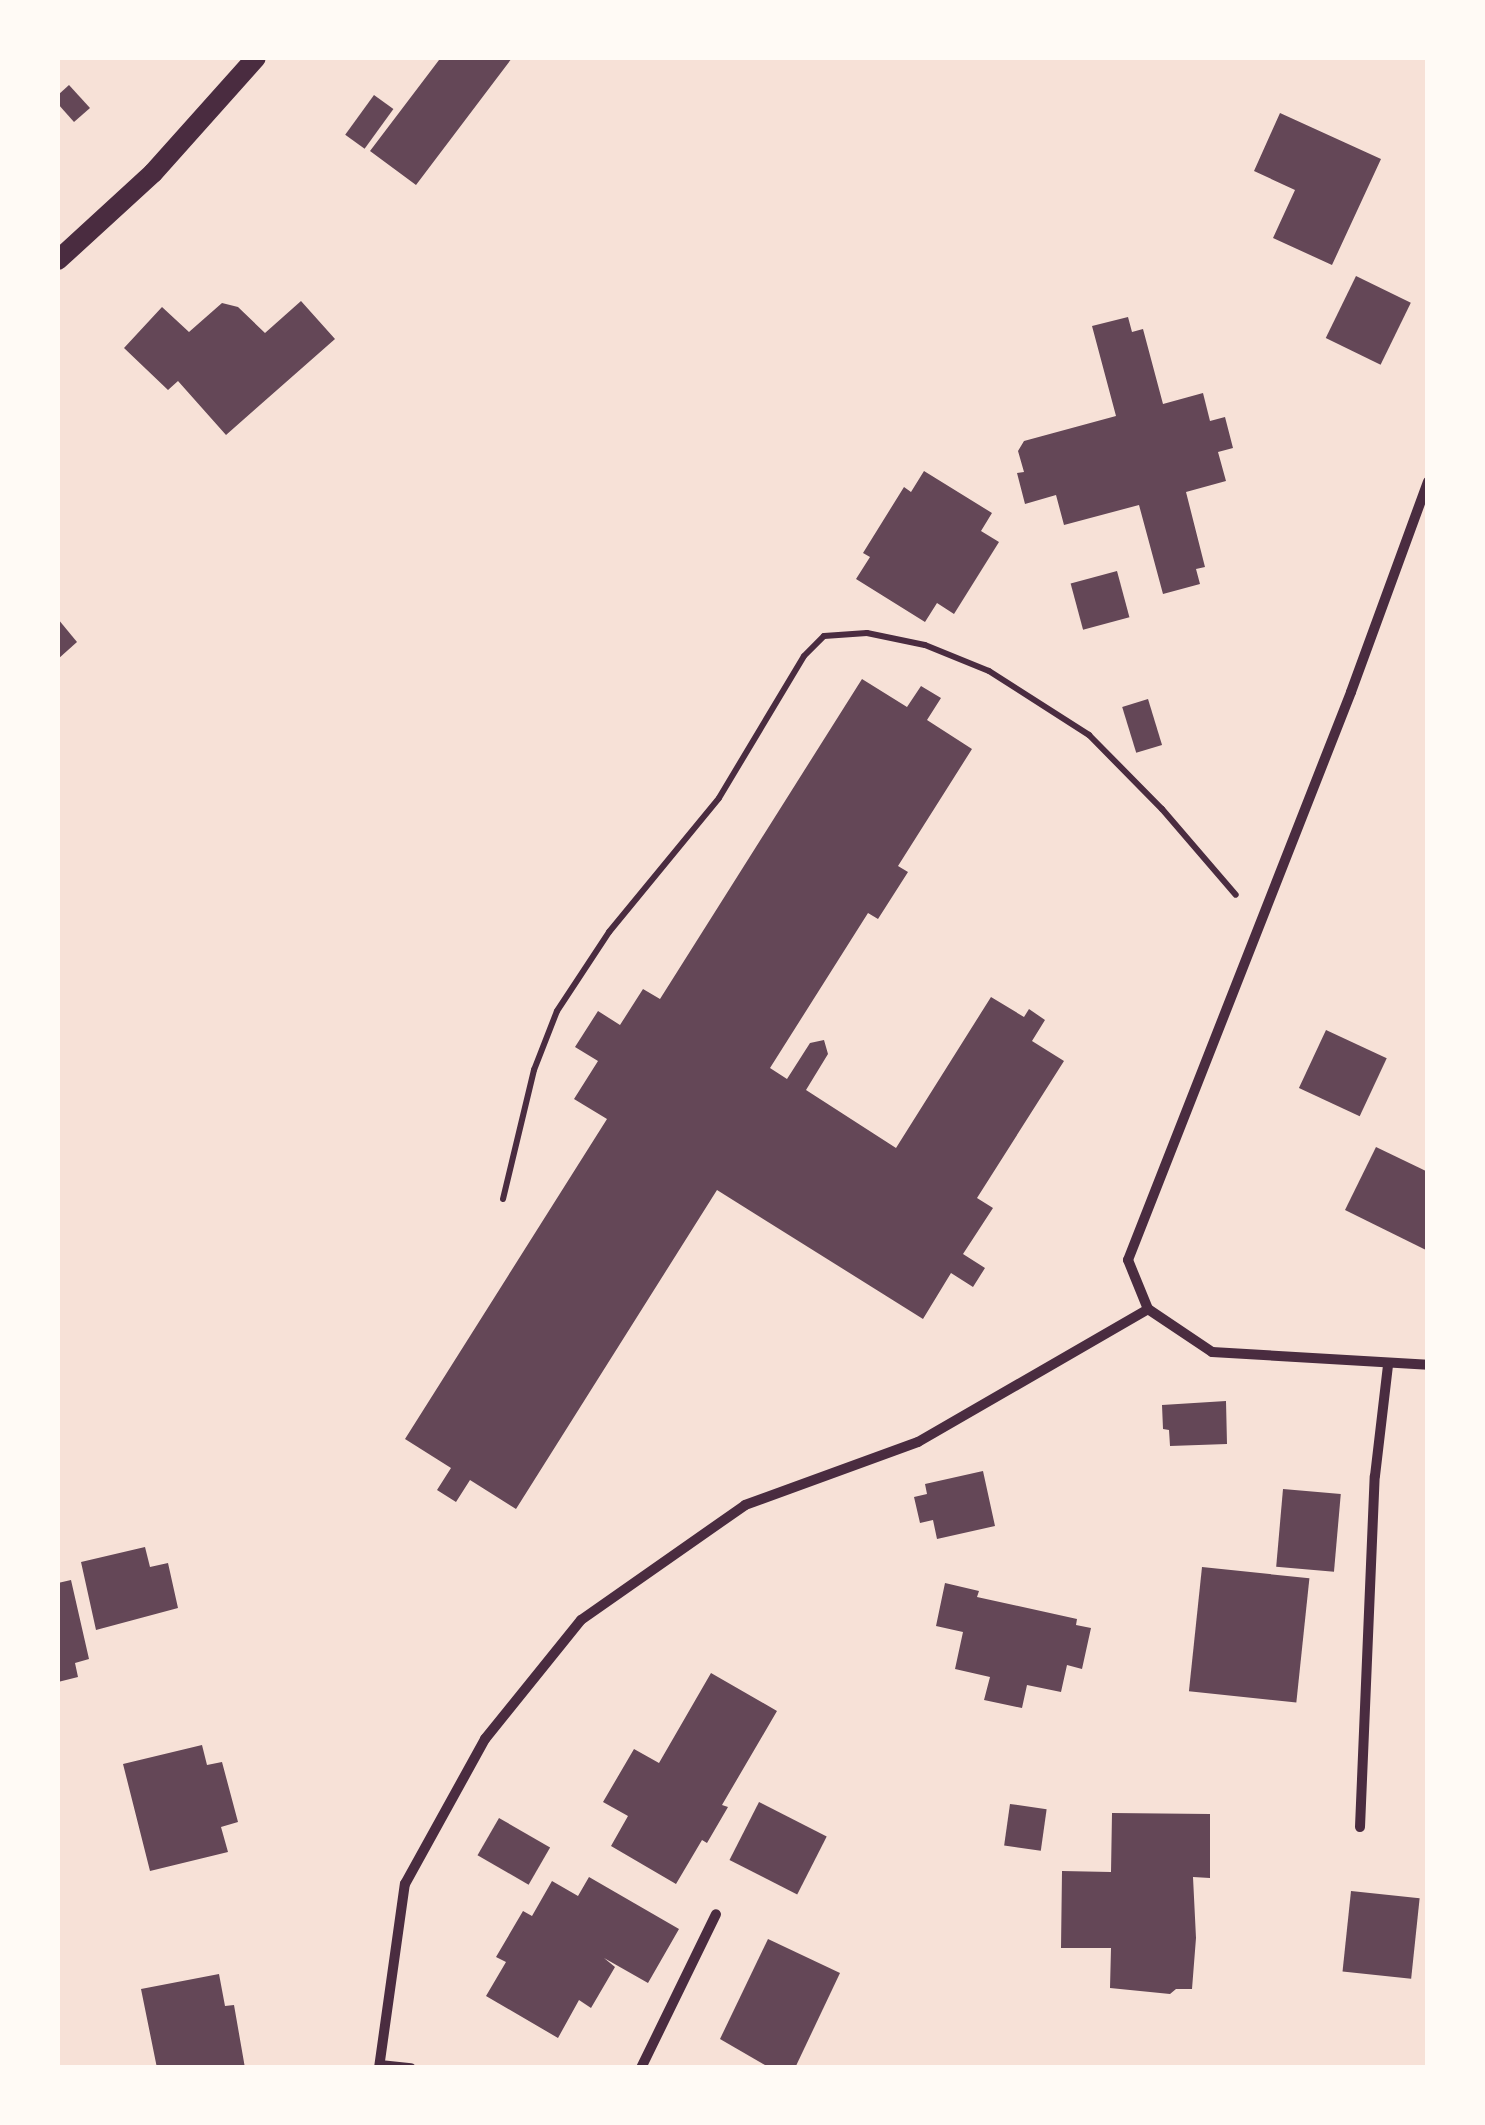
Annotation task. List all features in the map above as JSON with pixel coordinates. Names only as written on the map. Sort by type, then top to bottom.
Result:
[{"type":"main road","points":[[58,260],[153,173],[256,58]]},
{"type":"street","points":[[1428,482],[1128,1260],[1148,1310],[1212,1352],[1428,1365]]},
{"type":"street","points":[[411,2068],[380,2066],[405,1884],[485,1738],[581,1620],[745,1505],[918,1442],[1148,1310]]},
{"type":"street","points":[[1360,1827],[1375,1476],[1388,1365]]},
{"type":"street","points":[[641,2068],[716,1914]]},
{"type":"path","points":[[503,1199],[534,1070],[558,1010],[608,932],[720,798],[804,656],[824,636],[867,633],[925,645],[989,672],[1090,736],[1162,809],[1259,923]]},
{"type":"building","points":[[436,58],[512,58],[416,185],[370,151],[439,60]]},
{"type":"building","points":[[69,85],[90,108],[74,122],[58,104],[58,95]]},
{"type":"building","points":[[374,95],[393,109],[365,149],[345,135]]},
{"type":"building","points":[[1280,113],[1381,159],[1332,265],[1273,238],[1295,190],[1254,171]]},
{"type":"building","points":[[1356,276],[1411,303],[1381,365],[1326,338]]},
{"type":"building","points":[[301,301],[335,339],[226,435],[178,381],[168,390],[124,348],[162,307],[189,332],[222,303],[238,307],[265,333]]},
{"type":"building","points":[[1128,317],[1132,332],[1143,329],[1163,404],[1203,393],[1210,421],[1225,417],[1233,448],[1218,452],[1226,481],[1186,492],[1205,567],[1196,569],[1200,584],[1163,594],[1139,505],[1064,525],[1056,495],[1025,504],[1017,473],[1024,472],[1018,451],[1024,441],[1116,416],[1092,326]]},
{"type":"building","points":[[924,471],[992,513],[981,531],[999,542],[954,614],[937,603],[925,622],[856,579],[870,557],[863,553],[904,487],[911,492]]},
{"type":"building","points":[[1117,571],[1129,617],[1083,630],[1071,583]]},
{"type":"building","points":[[58,619],[77,642],[58,659]]},
{"type":"building","points":[[862,679],[907,707],[921,686],[941,698],[927,720],[972,749],[898,866],[908,872],[878,919],[868,913],[770,1068],[787,1079],[810,1043],[824,1040],[828,1054],[806,1090],[896,1148],[991,997],[1024,1017],[1029,1009],[1045,1020],[1032,1041],[1064,1061],[977,1198],[993,1208],[963,1254],[985,1268],[973,1287],[951,1273],[923,1319],[717,1190],[516,1509],[470,1480],[456,1502],[437,1490],[451,1468],[405,1439],[607,1119],[574,1099],[598,1061],[575,1047],[598,1011],[620,1025],[643,989],[660,999]]},
{"type":"building","points":[[1148,699],[1162,745],[1136,753],[1122,707]]},
{"type":"building","points":[[1326,1030],[1387,1058],[1360,1116],[1299,1088]]},
{"type":"building","points":[[1376,1147],[1428,1172],[1428,1251],[1345,1210]]},
{"type":"building","points":[[1226,1401],[1227,1444],[1170,1446],[1169,1430],[1163,1429],[1162,1405]]},
{"type":"building","points":[[983,1471],[995,1526],[937,1539],[933,1520],[920,1523],[914,1497],[927,1494],[925,1484]]},
{"type":"building","points":[[1283,1489],[1341,1494],[1334,1572],[1276,1567]]},
{"type":"building","points":[[145,1547],[150,1567],[168,1563],[178,1608],[96,1630],[81,1562]]},
{"type":"building","points":[[1202,1567],[1309,1578],[1296,1703],[1189,1691]]},
{"type":"building","points":[[71,1580],[89,1659],[75,1663],[78,1677],[58,1682],[58,1583]]},
{"type":"building","points":[[945,1583],[979,1591],[977,1597],[1077,1619],[1076,1625],[1091,1628],[1082,1669],[1067,1665],[1061,1692],[1027,1685],[1022,1708],[984,1700],[990,1677],[955,1669],[963,1632],[936,1626]]},
{"type":"building","points":[[711,1673],[777,1711],[722,1805],[728,1807],[707,1843],[702,1840],[676,1884],[611,1846],[628,1816],[603,1802],[634,1749],[659,1763]]},
{"type":"building","points":[[202,1745],[207,1765],[222,1762],[238,1822],[221,1827],[228,1852],[150,1871],[123,1764]]},
{"type":"building","points":[[759,1802],[827,1837],[797,1894],[729,1860]]},
{"type":"building","points":[[1010,1804],[1047,1809],[1041,1851],[1004,1846]]},
{"type":"building","points":[[1112,1813],[1210,1814],[1210,1878],[1193,1877],[1196,1938],[1192,1989],[1176,1989],[1170,1994],[1110,1988],[1111,1948],[1061,1948],[1062,1871],[1111,1872]]},
{"type":"building","points":[[499,1818],[550,1848],[529,1885],[477,1855]]},
{"type":"building","points":[[589,1877],[679,1929],[648,1983],[604,1958],[615,1967],[591,2008],[579,2000],[558,2038],[486,1996],[506,1962],[496,1957],[523,1911],[532,1916],[552,1881],[578,1896]]},
{"type":"building","points":[[1351,1891],[1420,1898],[1411,1979],[1343,1972]]},
{"type":"building","points":[[768,1939],[840,1973],[795,2068],[770,2068],[720,2039]]},
{"type":"building","points":[[219,1974],[225,2006],[234,2005],[245,2068],[157,2068],[141,1989]]}]
